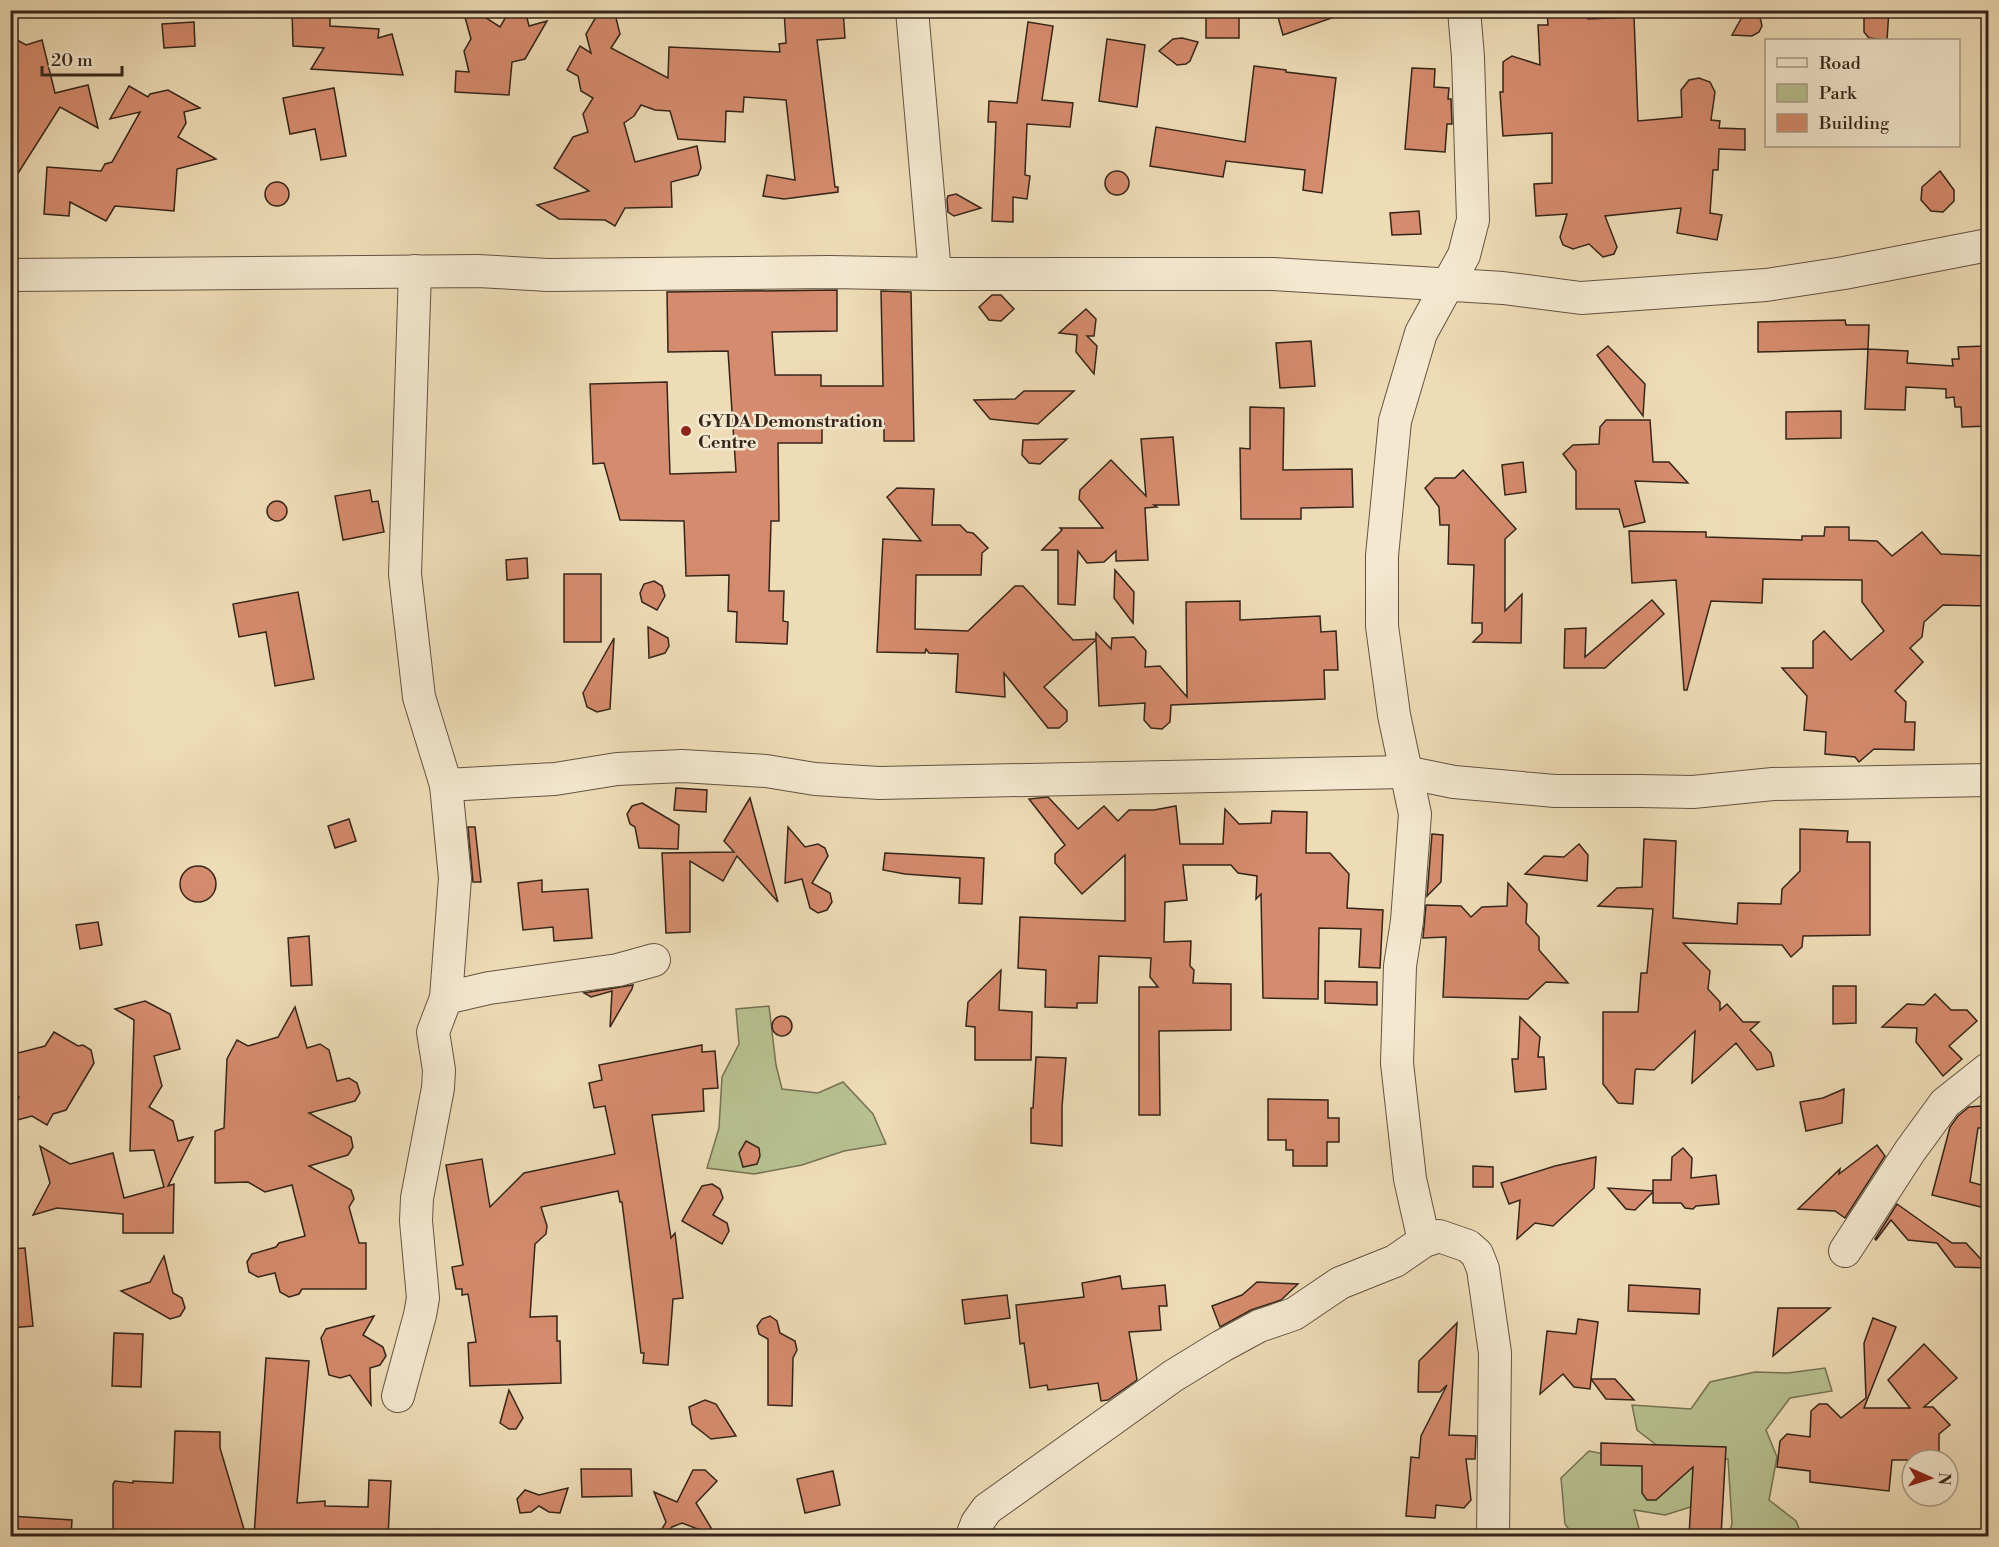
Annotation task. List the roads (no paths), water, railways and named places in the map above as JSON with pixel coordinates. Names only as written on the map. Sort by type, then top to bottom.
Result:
[{"type":"street","points":[[912,10],[935,274]]},
{"type":"street","points":[[1424,1241],[1410,1179],[1397,1063],[1400,966],[1407,921],[1415,814],[1394,715],[1382,626],[1382,556],[1395,421],[1421,333],[1464,255],[1473,220],[1468,57],[1464,10]]},
{"type":"street","points":[[10,275],[415,271],[478,271],[548,275],[818,272],[1273,274],[1503,288],[1581,298],[1755,285],[1844,273],[1989,245]]},
{"type":"street","points":[[398,1396],[423,1298],[416,1221],[417,1198],[438,1088],[439,1070],[433,1032],[446,998],[455,878],[447,785],[419,697],[405,574],[415,271]]},
{"type":"street","points":[[447,785],[555,779],[617,769],[682,766],[766,771],[815,779],[879,783],[1405,772],[1454,782],[1556,791],[1693,792],[1773,784],[1989,780]]},
{"type":"street","points":[[446,998],[489,988],[618,970],[654,960]]},
{"type":"street","points":[[1845,1251],[1910,1151],[1945,1103],[1989,1069]]},
{"type":"street","points":[[972,1536],[977,1523],[987,1509],[1173,1377],[1259,1326],[1294,1314],[1340,1283],[1395,1261],[1424,1241],[1439,1236],[1468,1246],[1477,1254],[1483,1269],[1495,1353],[1493,1536]]},
{"type":"place","name":"GYDA Demonstration Centre","points":[[686,431]]}]
